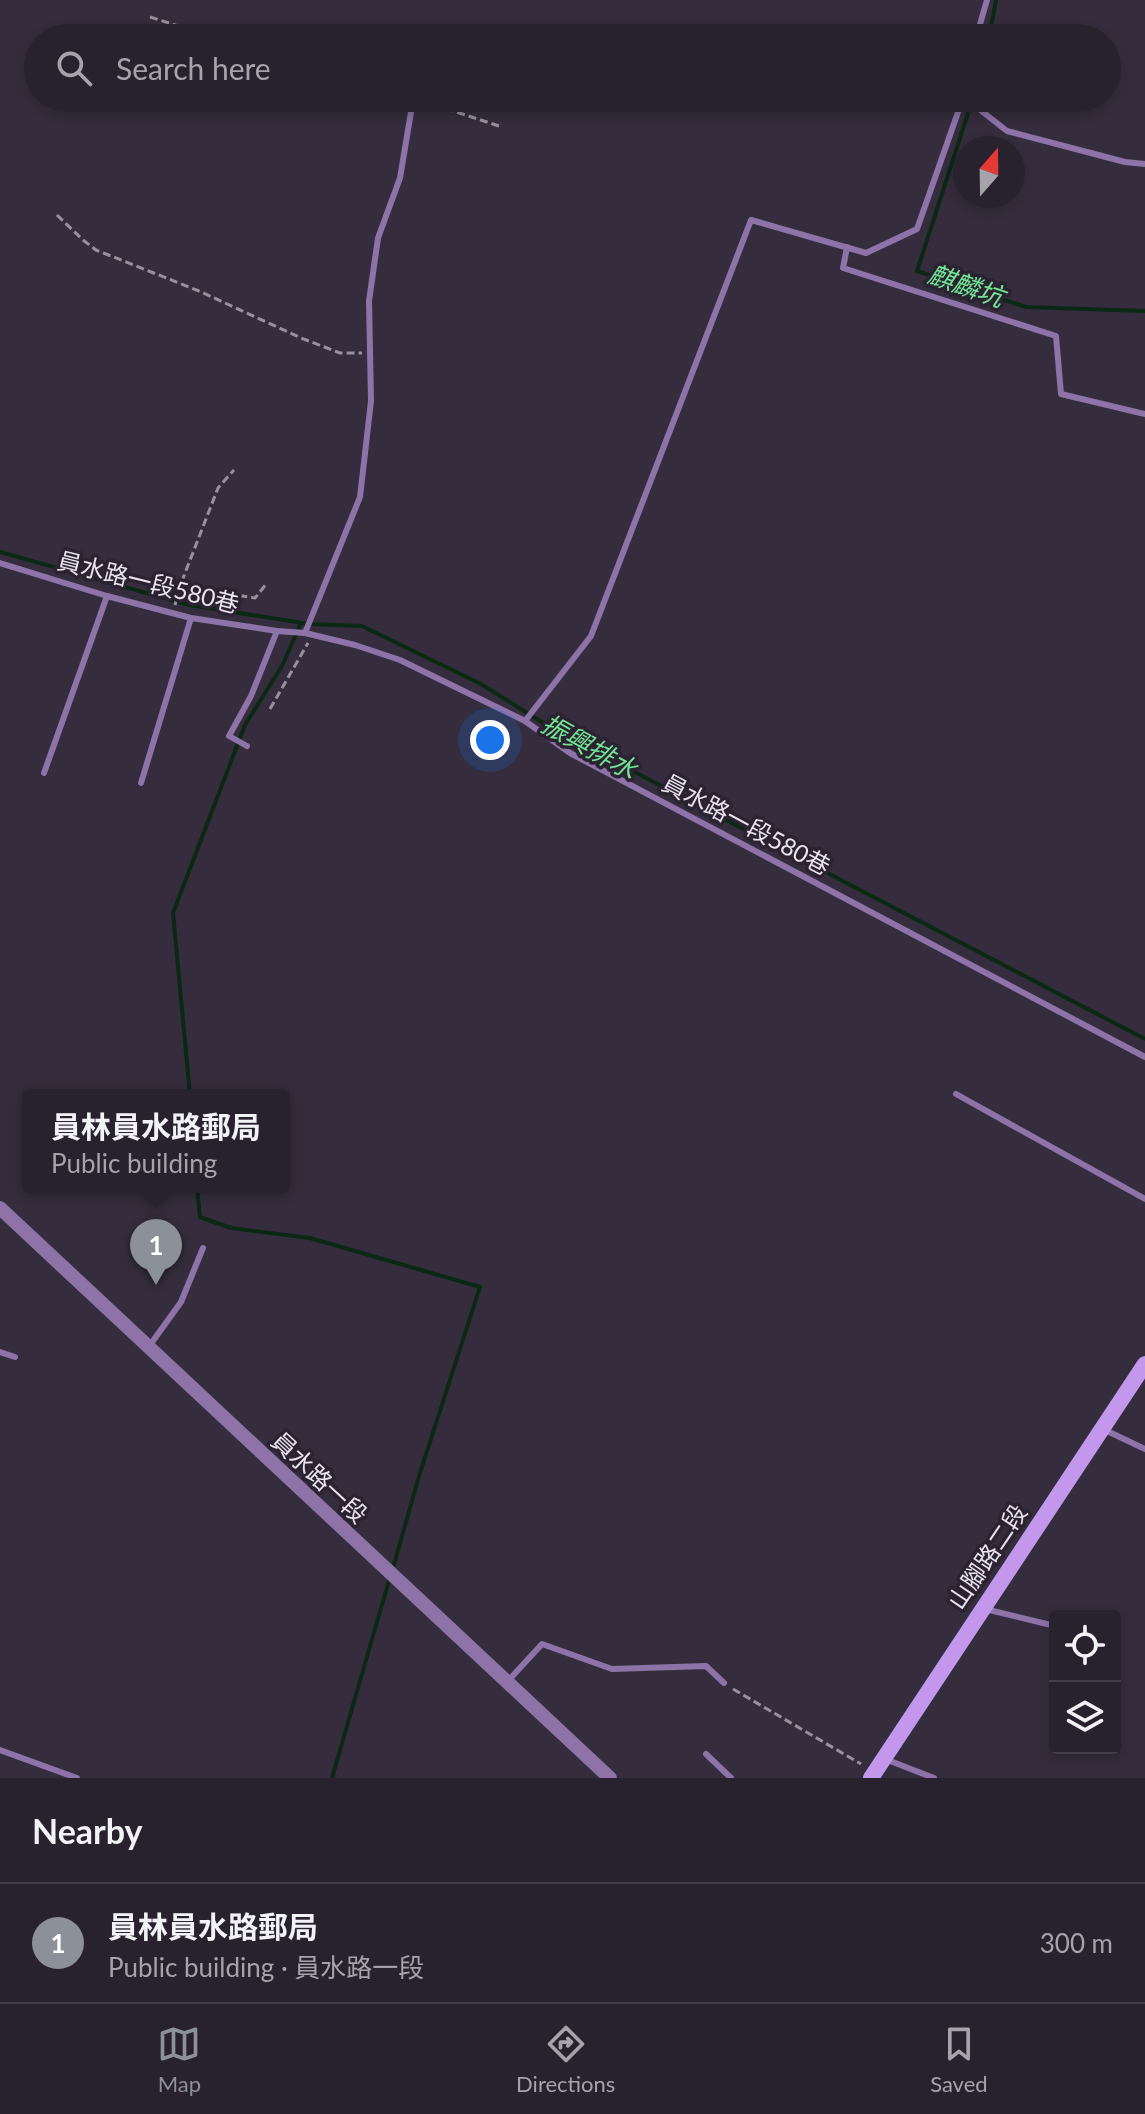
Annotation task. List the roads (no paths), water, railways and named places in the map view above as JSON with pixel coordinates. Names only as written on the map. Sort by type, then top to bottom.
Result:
[{"type":"main road","name":"山腳路二段","points":[[876,1769],[1145,1364]]},
{"type":"street","name":"員水路一段","points":[[0,1208],[610,1778]]},
{"type":"lane","points":[[980,24],[987,0]]},
{"type":"lane","points":[[309,634],[360,497],[371,401],[369,301],[378,238],[400,178],[411,112]]},
{"type":"lane","points":[[525,721],[591,636],[751,220],[866,253],[917,229],[959,112]]},
{"type":"lane","points":[[982,112],[1007,131],[1125,162],[1145,164]]},
{"type":"lane","points":[[847,247],[843,268],[1056,336],[1061,394],[1145,414]]},
{"type":"lane","name":"員水路一段580巷","points":[[0,563],[191,618],[309,634],[400,660],[525,721],[570,753],[1145,1057]]},
{"type":"lane","points":[[44,773],[107,596]]},
{"type":"lane","points":[[141,783],[191,618]]},
{"type":"lane","points":[[247,746],[229,736],[251,696],[277,631]]},
{"type":"lane","points":[[956,1094],[1145,1199]]},
{"type":"lane","points":[[148,1348],[181,1302],[203,1248]]},
{"type":"lane","points":[[0,1352],[15,1357]]},
{"type":"lane","points":[[1102,1429],[1145,1449]]},
{"type":"lane","points":[[982,1609],[1049,1625]]},
{"type":"lane","points":[[507,1683],[542,1644],[612,1669],[706,1666],[724,1683]]},
{"type":"lane","points":[[0,1750],[77,1778]]},
{"type":"lane","points":[[706,1754],[731,1778]]},
{"type":"lane","points":[[876,1769],[934,1778]]},
{"type":"waterway","name":"麒麟坑","points":[[992,24],[996,0]]},
{"type":"waterway","name":"麒麟坑","points":[[968,112],[917,271],[1026,307],[1145,311]]},
{"type":"waterway","name":"振興排水","points":[[0,552],[189,605],[309,624],[362,626],[479,683],[558,732],[1145,1039]]},
{"type":"waterway","points":[[189,1089],[173,913],[245,725],[282,666],[301,623]]},
{"type":"waterway","points":[[198,1193],[200,1217],[231,1228],[310,1238],[480,1287],[393,1568]]},
{"type":"waterway","points":[[332,1778],[390,1577]]},
{"type":"place","name":"員林員水路郵局","points":[[156,1285]]}]
